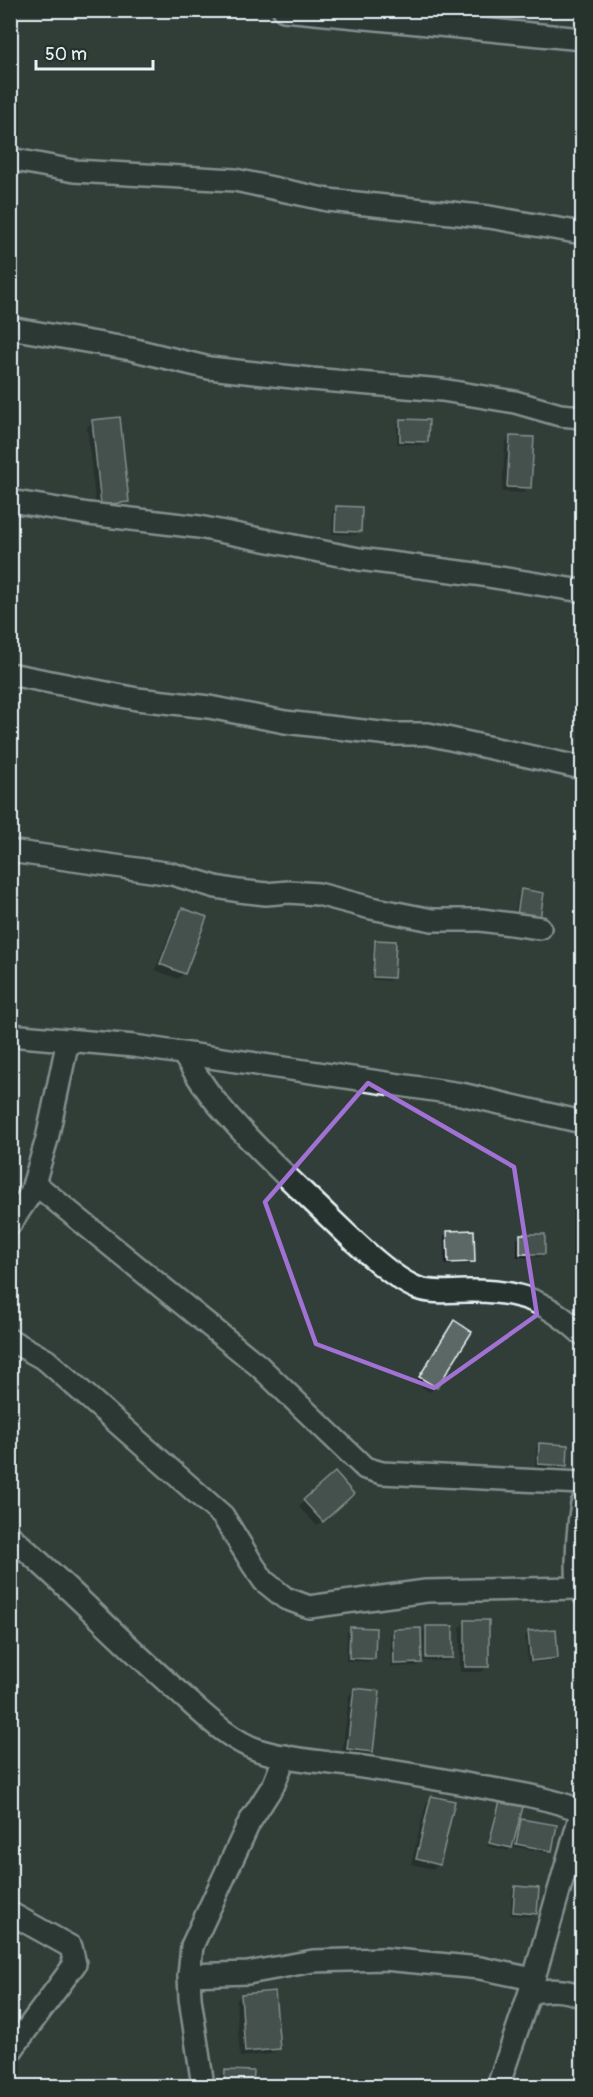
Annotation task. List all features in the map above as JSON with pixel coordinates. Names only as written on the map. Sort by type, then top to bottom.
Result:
[{"type":"street","points":[[284,10],[582,39]]},
{"type":"street","points":[[10,159],[74,171],[235,180],[328,200],[489,217],[582,233]]},
{"type":"street","points":[[10,328],[131,349],[209,368],[442,390],[515,402],[560,414],[582,417]]},
{"type":"street","points":[[10,501],[89,514],[199,527],[359,559],[582,591]]},
{"type":"street","points":[[10,674],[85,690],[137,699],[209,707],[285,722],[389,734],[437,735],[582,768]]},
{"type":"street","points":[[10,851],[172,874],[239,891],[266,894],[289,892],[318,894],[371,908],[432,920],[481,920],[540,928]]},
{"type":"street","points":[[10,1035],[96,1041],[461,1094],[582,1122]]},
{"type":"street","points":[[10,1224],[31,1193],[47,1139],[68,1040]]},
{"type":"street","points":[[183,1054],[215,1102],[259,1149],[349,1236],[398,1278],[418,1288],[434,1292],[510,1293],[541,1303],[574,1320],[582,1335]]},
{"type":"street","points":[[34,1183],[259,1365],[365,1468],[382,1473],[582,1483]]},
{"type":"street","points":[[10,1340],[46,1360],[223,1516],[264,1581],[285,1598],[309,1607],[426,1591],[580,1591],[576,1561],[582,1504]]},
{"type":"street","points":[[10,1536],[40,1561],[148,1666],[221,1729],[260,1750],[558,1801],[582,1815],[531,1986],[498,2086]]},
{"type":"street","points":[[202,2086],[190,1998],[189,1974],[192,1946],[249,1823],[274,1785],[285,1756]]},
{"type":"street","points":[[10,1913],[71,1947],[75,1964],[10,2052]]},
{"type":"street","points":[[189,1974],[248,1973],[313,1961],[384,1959],[480,1968],[531,1986],[555,1989],[582,1997]]},
{"type":"highlighted area","points":[[368,1083],[514,1167],[537,1315],[434,1388],[316,1344],[265,1202]]},
{"type":"building","points":[[120,417],[129,502],[101,505],[92,420]]},
{"type":"building","points":[[400,419],[429,420],[428,442],[400,441]]},
{"type":"building","points":[[510,436],[534,437],[531,488],[507,487]]},
{"type":"building","points":[[336,506],[362,507],[361,532],[335,531]]},
{"type":"building","points":[[521,889],[544,893],[540,919],[517,915]]},
{"type":"building","points":[[182,908],[207,917],[185,974],[160,964]]},
{"type":"building","points":[[375,940],[396,941],[394,978],[373,977]]},
{"type":"building","points":[[474,1230],[475,1262],[448,1263],[447,1231]]},
{"type":"building","points":[[520,1234],[545,1234],[545,1254],[520,1254]]},
{"type":"building","points":[[454,1320],[472,1332],[437,1388],[419,1377]]},
{"type":"building","points":[[539,1443],[568,1445],[567,1466],[538,1464]]},
{"type":"building","points":[[335,1472],[354,1494],[323,1522],[303,1500]]},
{"type":"building","points":[[465,1620],[489,1620],[489,1667],[465,1667]]},
{"type":"building","points":[[426,1626],[453,1626],[453,1658],[426,1658]]},
{"type":"building","points":[[350,1627],[376,1628],[375,1659],[349,1658]]},
{"type":"building","points":[[421,1628],[422,1663],[394,1664],[393,1629]]},
{"type":"building","points":[[556,1629],[558,1658],[531,1661],[528,1631]]},
{"type":"building","points":[[354,1688],[380,1691],[373,1752],[347,1749]]},
{"type":"building","points":[[431,1796],[455,1801],[440,1865],[416,1859]]},
{"type":"building","points":[[500,1801],[523,1807],[512,1848],[489,1843]]},
{"type":"building","points":[[521,1819],[557,1825],[552,1851],[516,1844]]},
{"type":"building","points":[[515,1886],[539,1888],[537,1914],[513,1912]]},
{"type":"building","points":[[275,1991],[280,2049],[245,2052],[241,1994]]},
{"type":"building","points":[[225,2070],[254,2071],[253,2086],[224,2086]]},
{"type":"building","points":[[454,2080],[478,2084],[478,2086],[452,2086]]}]
